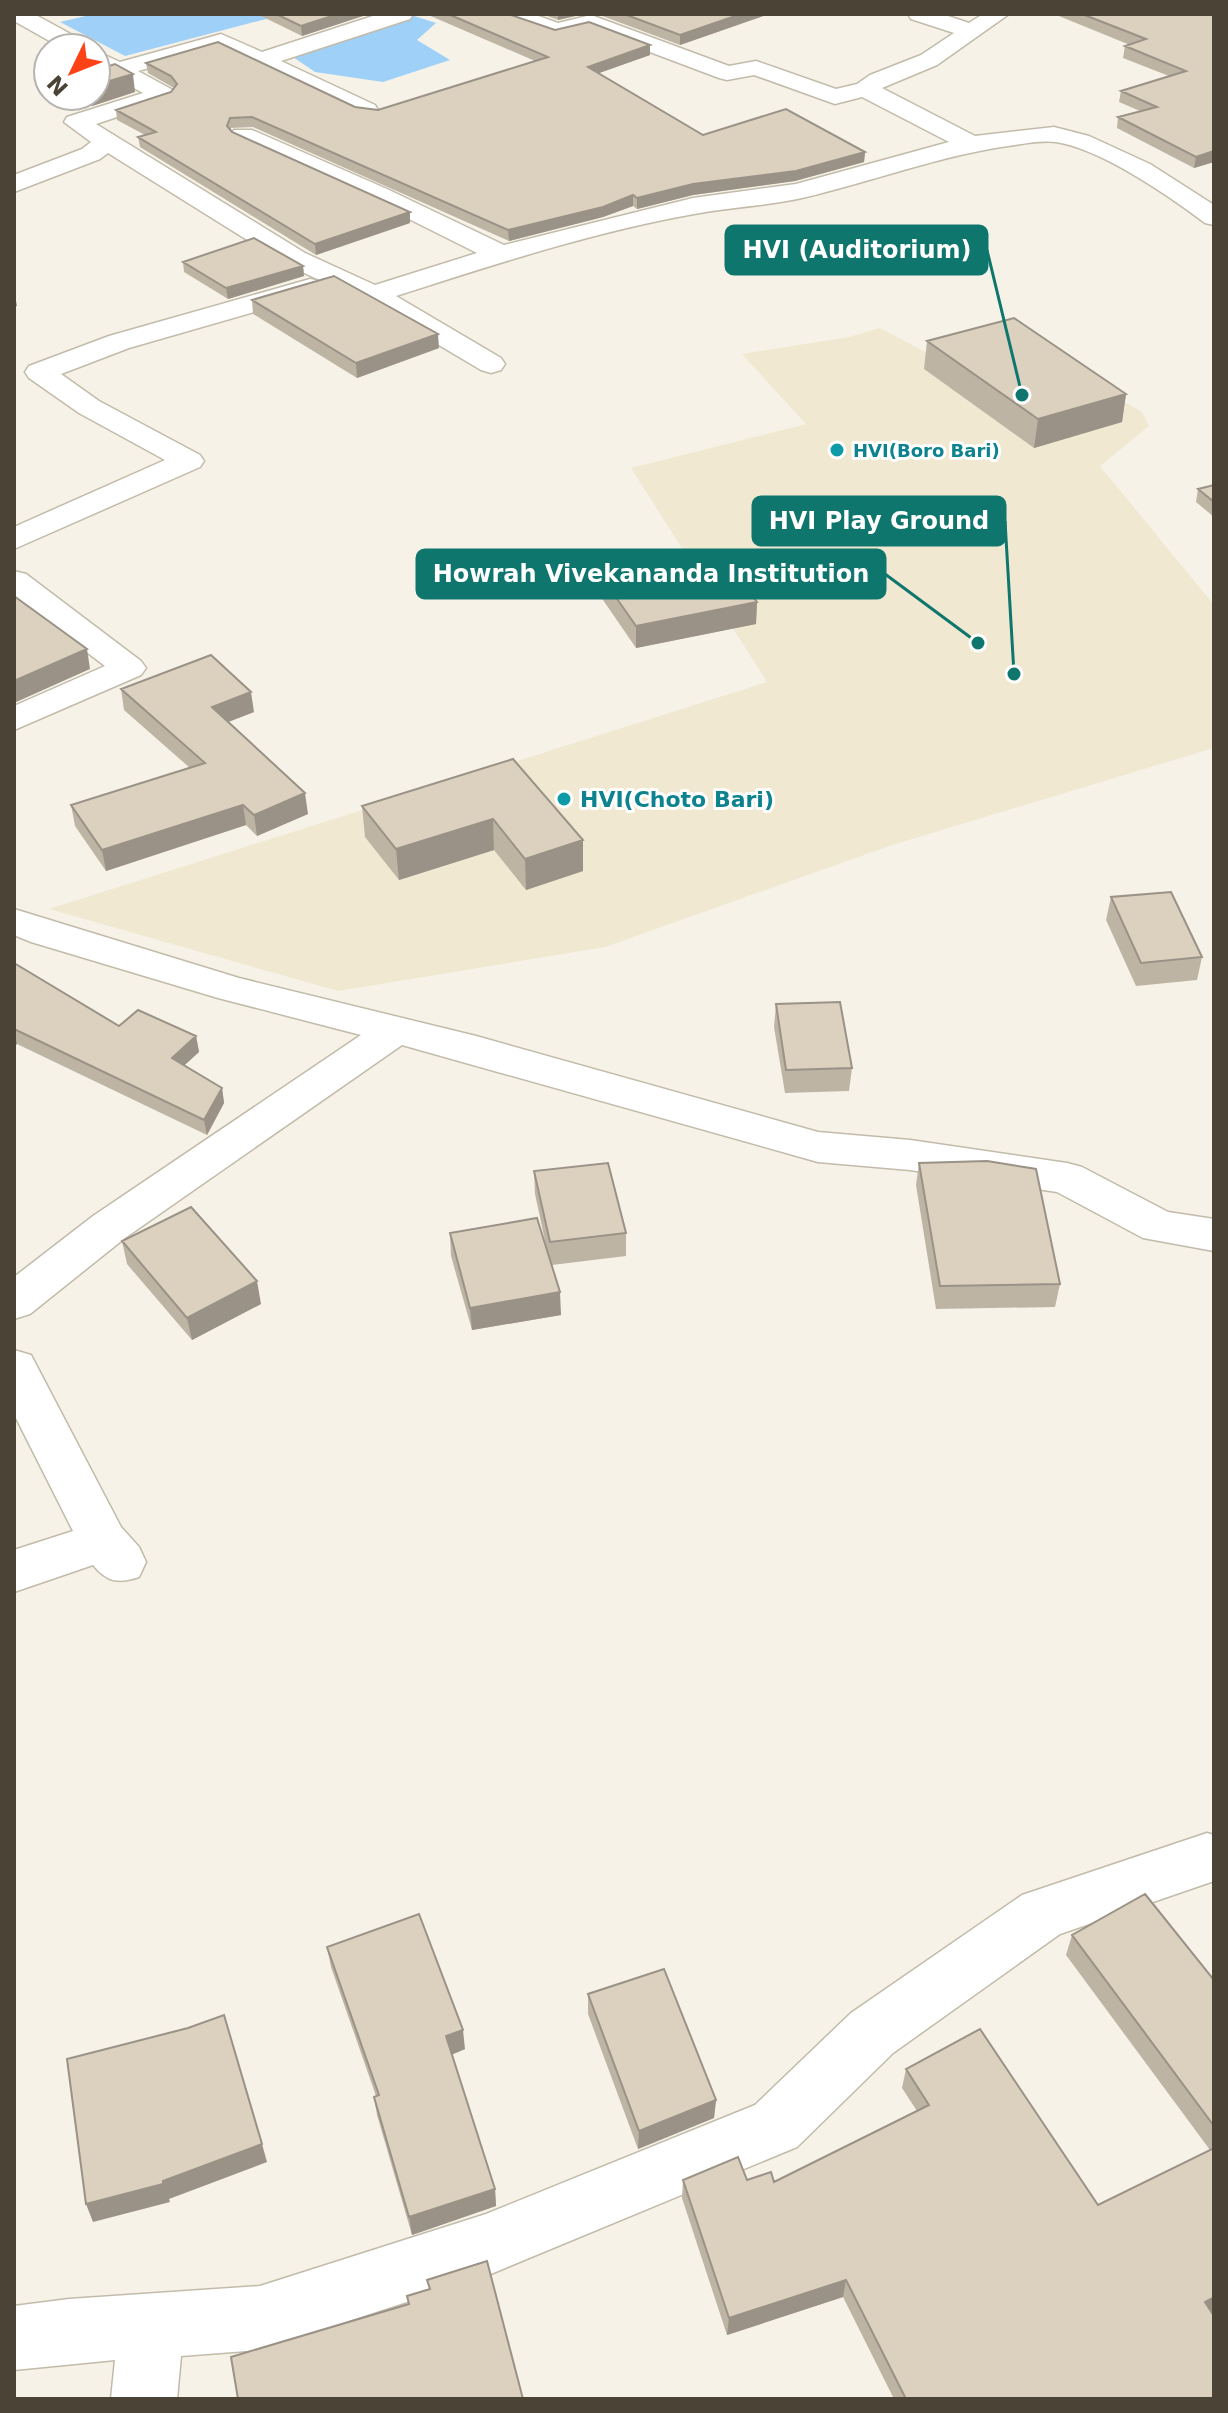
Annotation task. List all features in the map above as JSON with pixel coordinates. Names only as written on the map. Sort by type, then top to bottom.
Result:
[{"type":"street","points":[[17,14],[50,32]]},
{"type":"street","points":[[261,60],[402,14]]},
{"type":"street","points":[[512,14],[556,30],[591,22],[727,73],[756,68],[835,97],[865,89],[878,80],[929,60],[998,14]]},
{"type":"street","points":[[919,14],[971,31]]},
{"type":"street","points":[[112,63],[221,41],[366,110]]},
{"type":"street","points":[[112,67],[163,94],[112,110]]},
{"type":"street","points":[[865,89],[971,144]]},
{"type":"street","points":[[107,112],[76,122],[296,259],[373,294],[491,364]]},
{"type":"street","points":[[243,135],[378,194],[501,254]]},
{"type":"street","points":[[373,294],[501,254],[693,206],[798,191],[971,144],[1060,135],[1115,158],[1186,195],[1214,217]]},
{"type":"street","points":[[14,184],[91,154],[108,141]]},
{"type":"street","points":[[14,539],[189,461],[89,407],[39,372],[119,342],[337,278]]},
{"type":"street","points":[[14,581],[129,668],[14,719]]},
{"type":"street","points":[[14,921],[232,989],[396,1030],[818,1147],[910,1155],[1067,1178],[1159,1227],[1214,1235]]},
{"type":"street","points":[[14,1302],[109,1227],[396,1030]]},
{"type":"street","points":[[14,1368],[112,1551],[14,1571]]},
{"type":"street","points":[[14,2338],[260,2318],[486,2245],[776,2126],[872,2033],[1042,1914],[1212,1859]]},
{"type":"street","points":[[144,2399],[151,2325]]},
{"type":"shaded area","points":[[880,328],[929,354],[1016,338],[1142,412],[1149,426],[1100,466],[1214,605],[1214,748],[892,845],[605,947],[338,991],[49,909],[767,682],[631,468],[806,424],[742,354],[849,337]]},
{"type":"water","points":[[94,14],[285,14],[125,56],[112,49],[112,32],[79,32],[60,22]]},
{"type":"water","points":[[408,14],[436,23],[417,40],[450,60],[383,82],[315,72],[290,55]]},
{"type":"building","points":[[276,14],[338,14],[301,26]]},
{"type":"building","points":[[448,14],[508,14],[555,30],[589,22],[650,45],[588,67],[703,135],[786,109],[865,152],[796,171],[693,184],[637,198],[633,195],[603,207],[508,230],[252,117],[230,118],[227,126],[232,132],[410,212],[315,244],[138,137],[156,132],[116,110],[171,92],[177,84],[171,76],[146,63],[218,42],[355,107],[378,110],[548,57]]},
{"type":"building","points":[[624,14],[741,14],[680,35]]},
{"type":"building","points":[[1082,14],[1214,14],[1214,151],[1196,157],[1118,117],[1157,107],[1121,91],[1186,71],[1125,46],[1146,39]]},
{"type":"building","points":[[115,64],[133,74],[112,80],[112,65]]},
{"type":"building","points":[[254,238],[303,266],[226,288],[183,262]]},
{"type":"building","points":[[334,276],[438,334],[356,363],[252,300]]},
{"type":"building","points":[[1014,318],[1126,394],[1038,419],[927,341]]},
{"type":"building","points":[[1214,485],[1214,502],[1198,489]]},
{"type":"building","points":[[720,553],[757,602],[636,626],[601,576]]},
{"type":"building","points":[[14,596],[87,649],[14,681]]},
{"type":"building","points":[[211,655],[251,692],[212,707],[305,793],[254,815],[243,805],[102,850],[71,805],[205,763],[121,689]]},
{"type":"building","points":[[513,759],[583,840],[525,859],[493,819],[396,849],[362,806]]},
{"type":"building","points":[[1171,892],[1202,957],[1141,963],[1111,897]]},
{"type":"building","points":[[14,963],[119,1026],[138,1010],[196,1036],[172,1058],[222,1088],[204,1120],[14,1029]]},
{"type":"building","points":[[840,1002],[852,1068],[786,1070],[776,1004]]},
{"type":"building","points":[[987,1161],[1036,1169],[1060,1284],[940,1286],[919,1163]]},
{"type":"building","points":[[608,1163],[626,1233],[550,1242],[534,1171]]},
{"type":"building","points":[[191,1207],[257,1281],[187,1318],[122,1241]]},
{"type":"building","points":[[537,1218],[560,1292],[470,1308],[450,1233]]},
{"type":"building","points":[[1145,1894],[1214,1980],[1214,2126],[1072,1935]]},
{"type":"building","points":[[419,1914],[463,2030],[446,2036],[495,2189],[409,2217],[374,2097],[379,2095],[327,1947]]},
{"type":"building","points":[[664,1969],[716,2100],[639,2131],[588,1994]]},
{"type":"building","points":[[224,2015],[262,2144],[163,2181],[163,2184],[86,2204],[67,2059],[188,2028]]},
{"type":"building","points":[[980,2029],[1098,2205],[1214,2148],[1214,2297],[1205,2302],[1214,2316],[1214,2399],[906,2399],[846,2280],[729,2318],[683,2180],[738,2157],[747,2180],[771,2172],[774,2182],[929,2105],[906,2069]]},
{"type":"building","points":[[487,2261],[523,2399],[238,2399],[231,2357],[409,2304],[407,2296],[430,2289],[427,2280]]},
{"type":"place","name":"HVI (Auditorium)","points":[[1022,395]]},
{"type":"place","name":"HVI(Boro Bari)","points":[[837,450]]},
{"type":"place","name":"Howrah Vivekananda Institution","points":[[978,643]]},
{"type":"place","name":"HVI Play Ground","points":[[1014,674]]},
{"type":"place","name":"HVI(Choto Bari)","points":[[564,799]]}]
